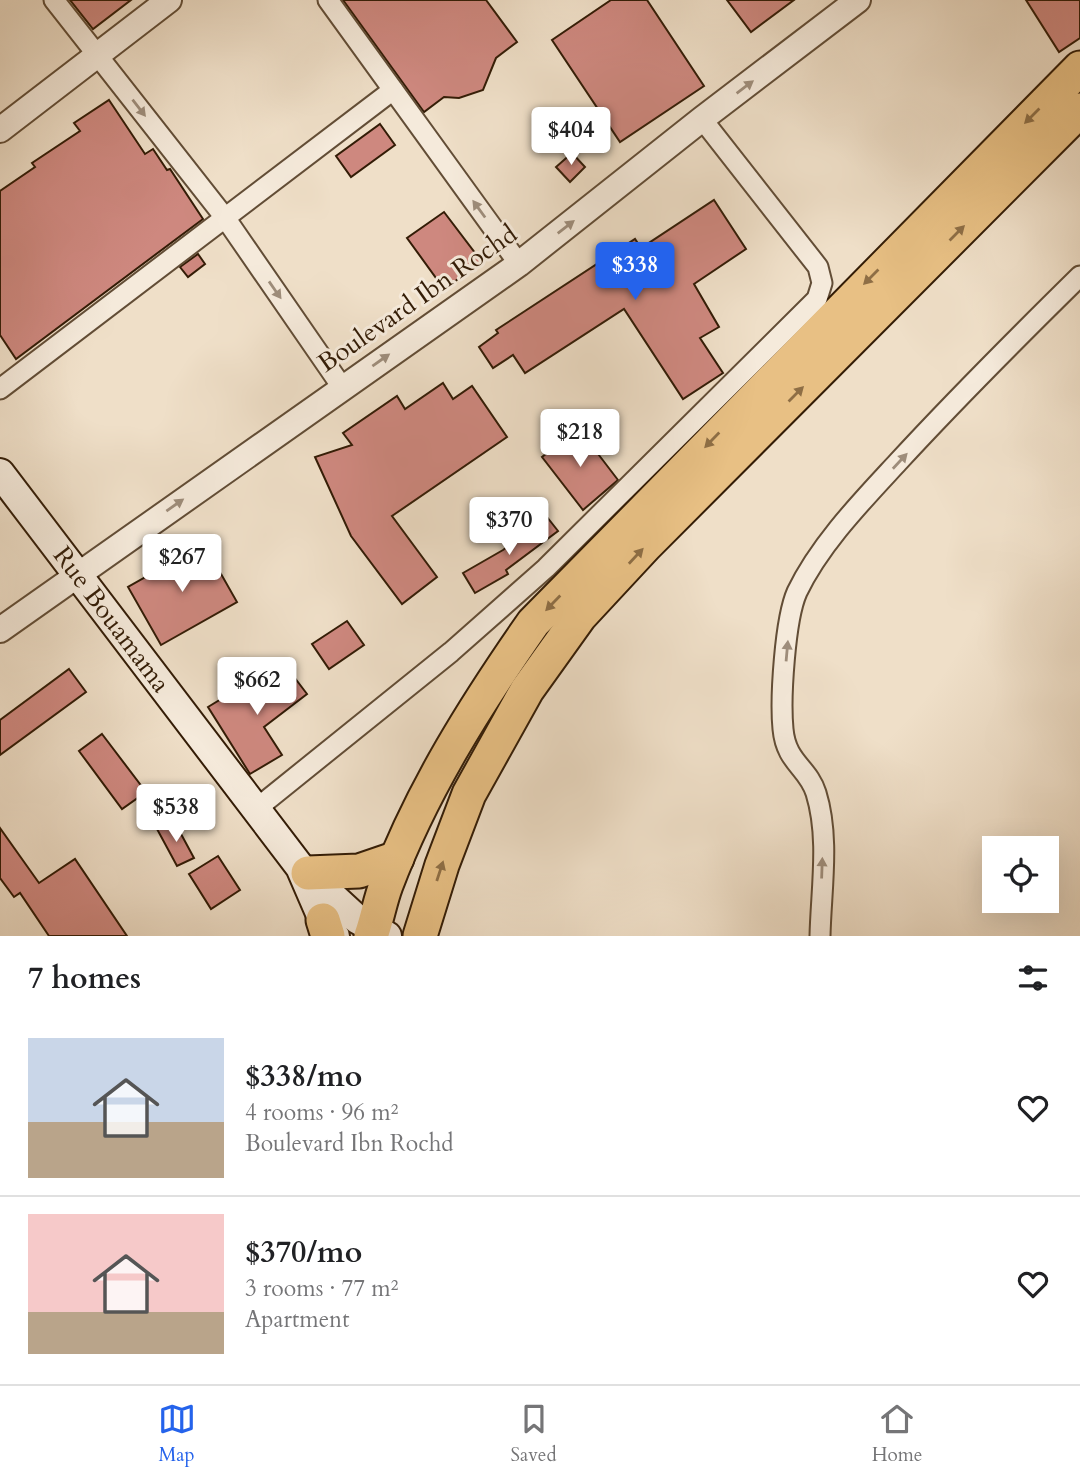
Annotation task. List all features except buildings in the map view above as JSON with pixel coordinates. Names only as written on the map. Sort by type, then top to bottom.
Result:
[{"type":"highway","points":[[377,934],[397,858],[429,790],[478,702],[533,623],[1080,68]]},
{"type":"highway","points":[[420,936],[442,865],[469,794],[527,690],[580,616],[646,545],[1080,110]]},
{"type":"highway","points":[[304,870],[359,871],[397,858]]},
{"type":"main road","name":"Rue Bouamama","points":[[0,473],[304,870]]},
{"type":"main road","points":[[304,870],[329,931]]},
{"type":"main road","points":[[304,870],[377,934]]},
{"type":"street","points":[[54,0],[226,219],[342,387]]},
{"type":"street","points":[[0,130],[169,0]]},
{"type":"street","points":[[328,0],[519,264]]},
{"type":"street","name":"Boulevard Ibn Rochd","points":[[0,630],[519,264],[858,0]]},
{"type":"street","points":[[0,389],[393,90]]},
{"type":"street","points":[[256,809],[451,652],[545,568],[817,299],[822,283],[818,267],[702,119]]},
{"type":"street","points":[[820,936],[822,812],[815,789],[789,756],[783,730],[789,621],[796,594],[812,565],[867,496],[964,391],[1080,276]]}]
